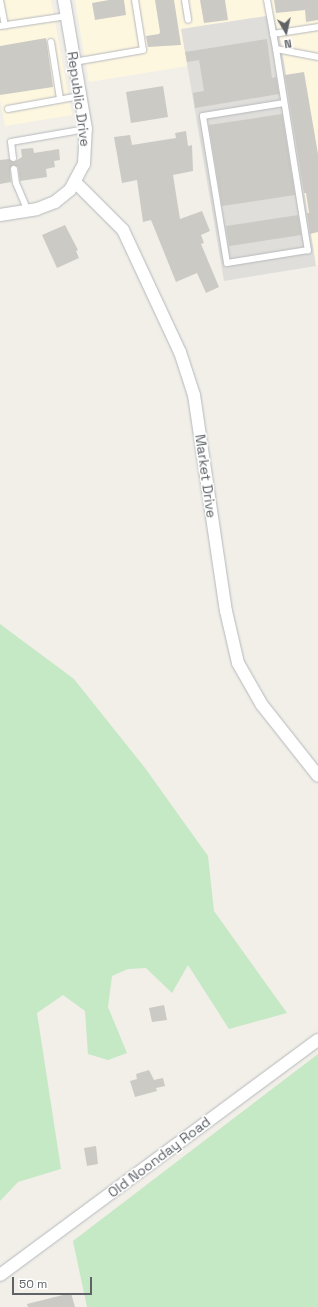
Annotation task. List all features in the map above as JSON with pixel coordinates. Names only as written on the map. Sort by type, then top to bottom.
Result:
[{"type":"street","name":"Republic Drive","points":[[0,215],[28,211],[55,202],[64,196],[76,182],[86,155],[86,129],[64,0]]},
{"type":"street","name":"Market Drive","points":[[76,182],[122,230],[180,352],[194,395],[226,611],[238,663],[262,705],[318,776]]},
{"type":"street","name":"Old Noonday Road","points":[[0,1275],[318,1040]]},
{"type":"lane","points":[[0,0],[2,26],[67,16]]},
{"type":"lane","points":[[74,62],[143,50],[135,0]]},
{"type":"lane","points":[[185,0],[188,20]]},
{"type":"lane","points":[[267,0],[276,49],[308,250],[227,263],[203,116],[284,103]]},
{"type":"lane","points":[[273,34],[318,27]]},
{"type":"lane","points":[[51,42],[60,99]]},
{"type":"lane","points":[[276,49],[318,57]]},
{"type":"lane","points":[[8,109],[80,96]]},
{"type":"lane","points":[[13,158],[10,142],[86,129]]},
{"type":"lane","points":[[14,169],[16,183],[28,211]]},
{"type":"shaded area","points":[[0,0],[51,0],[72,115],[5,126],[0,99]]},
{"type":"shaded area","points":[[75,0],[318,0],[318,266],[316,266],[281,43],[273,15],[182,29],[188,66],[89,82]]},
{"type":"shaded area","points":[[273,15],[281,43],[316,266],[224,281],[181,29]]},
{"type":"green space","points":[[0,624],[74,679],[145,768],[208,856],[214,911],[287,1013],[229,1029],[188,965],[172,993],[146,968],[128,969],[112,976],[108,1007],[127,1053],[108,1060],[88,1054],[85,1011],[63,995],[37,1013],[61,1169],[18,1182],[0,1201]]},
{"type":"green space","points":[[318,1054],[318,1307],[87,1307],[73,1241]]},
{"type":"building","points":[[109,0],[124,0],[126,15],[95,20],[92,3]]},
{"type":"building","points":[[155,0],[174,0],[181,45],[148,47],[146,36],[159,34],[160,32]]},
{"type":"building","points":[[200,0],[225,0],[228,20],[204,23]]},
{"type":"building","points":[[274,0],[318,0],[318,20],[306,22],[305,10],[276,13]]},
{"type":"building","points":[[46,38],[53,87],[0,95],[0,46]]},
{"type":"building","points":[[267,39],[272,78],[276,77],[279,94],[195,108],[193,93],[204,91],[199,60],[187,62],[185,52]]},
{"type":"building","points":[[304,72],[318,154],[318,232],[310,234],[306,193],[304,193],[285,75]]},
{"type":"building","points":[[163,86],[168,117],[131,123],[126,92]]},
{"type":"building","points":[[282,114],[295,195],[222,206],[209,125]]},
{"type":"building","points":[[186,131],[188,146],[192,145],[193,171],[173,175],[180,219],[202,211],[210,231],[201,235],[204,243],[201,244],[219,287],[206,293],[197,273],[176,282],[151,220],[143,222],[137,180],[122,183],[114,137],[130,135],[132,145],[176,138],[175,133]]},
{"type":"building","points":[[33,148],[34,153],[59,149],[60,160],[54,161],[55,167],[46,169],[47,177],[20,181],[18,167],[13,165],[10,169],[11,182],[0,184],[0,160],[9,159],[14,162],[22,157],[21,149]]},
{"type":"building","points":[[298,215],[301,235],[229,246],[226,226]]},
{"type":"building","points":[[65,225],[78,250],[76,251],[79,258],[57,268],[42,235]]},
{"type":"building","points":[[164,1005],[167,1020],[152,1022],[149,1008]]},
{"type":"building","points":[[149,1070],[154,1080],[163,1078],[165,1086],[156,1088],[157,1091],[135,1097],[130,1081],[137,1079],[136,1074]]},
{"type":"building","points":[[96,1146],[98,1164],[87,1166],[84,1148]]},
{"type":"building","points":[[71,1293],[75,1307],[28,1307],[27,1304]]}]
